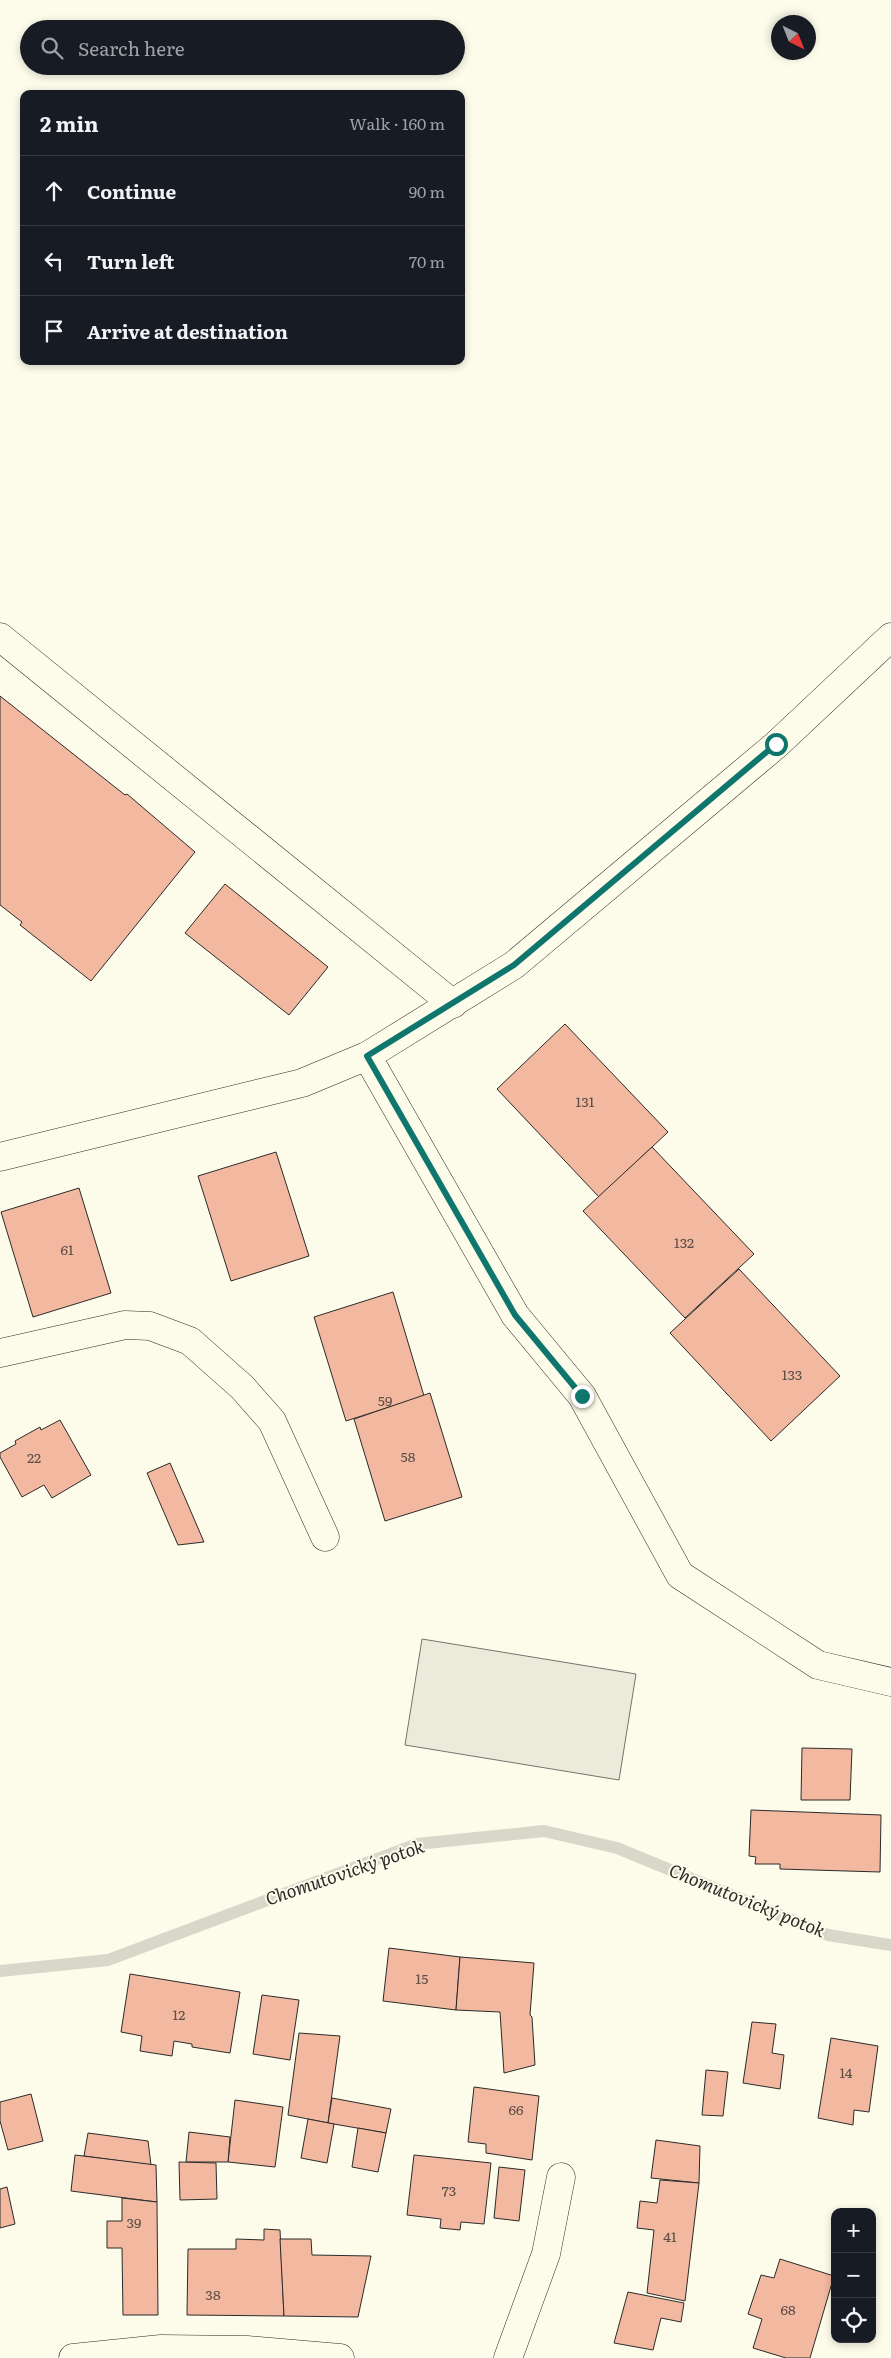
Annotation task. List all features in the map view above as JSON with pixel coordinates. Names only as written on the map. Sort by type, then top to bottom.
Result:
[{"type":"street","points":[[0,637],[453,1004]]},
{"type":"street","points":[[0,1157],[302,1083],[367,1056],[514,965],[776,744],[891,637]]},
{"type":"street","points":[[367,1056],[515,1315],[582,1396],[680,1576],[818,1665],[891,1682]]},
{"type":"street","points":[[0,1353],[124,1325],[150,1326],[190,1342],[242,1387],[272,1421],[325,1537]]},
{"type":"street","points":[[508,2358],[546,2254],[561,2177]]},
{"type":"street","points":[[73,2358],[161,2349],[247,2350],[340,2358]]},
{"type":"shaded area","points":[[422,1639],[636,1674],[619,1780],[405,1745]]},
{"type":"building","points":[[0,696],[125,795],[127,794],[195,852],[91,981],[20,925],[22,922],[0,905]]},
{"type":"building","points":[[225,884],[328,967],[289,1015],[185,933]]},
{"type":"building","points":[[565,1024],[668,1132],[599,1197],[497,1089]]},
{"type":"building","points":[[652,1147],[754,1254],[685,1318],[583,1211]]},
{"type":"building","points":[[276,1152],[309,1256],[231,1281],[198,1176]]},
{"type":"building","points":[[79,1188],[111,1293],[33,1317],[1,1212]]},
{"type":"building","points":[[739,1269],[840,1376],[771,1441],[670,1333]]},
{"type":"building","points":[[393,1292],[424,1396],[346,1421],[314,1317]]},
{"type":"building","points":[[430,1393],[462,1497],[385,1521],[354,1419]]},
{"type":"building","points":[[60,1420],[91,1475],[52,1498],[44,1485],[22,1497],[0,1457],[0,1453],[16,1444],[15,1441],[40,1427],[41,1430]]},
{"type":"building","points":[[170,1463],[204,1542],[178,1545],[147,1473]]},
{"type":"building","points":[[802,1748],[852,1749],[850,1800],[801,1800]]},
{"type":"building","points":[[751,1810],[881,1815],[880,1872],[780,1869],[780,1864],[755,1864],[756,1857],[749,1856]]},
{"type":"building","points":[[389,1948],[460,1957],[456,2010],[383,2001]]},
{"type":"building","points":[[460,1957],[534,1963],[530,2015],[532,2017],[535,2065],[504,2073],[500,2012],[456,2010]]},
{"type":"building","points":[[130,1974],[240,1992],[230,2053],[192,2047],[192,2044],[174,2041],[172,2056],[140,2051],[142,2036],[121,2032]]},
{"type":"building","points":[[262,1995],[299,2000],[290,2060],[253,2054]]},
{"type":"building","points":[[752,2022],[776,2024],[772,2053],[784,2055],[780,2089],[743,2083]]},
{"type":"building","points":[[299,2033],[340,2036],[328,2123],[288,2115]]},
{"type":"building","points":[[831,2038],[878,2046],[869,2112],[854,2110],[853,2125],[818,2118]]},
{"type":"building","points":[[706,2070],[728,2072],[723,2116],[702,2115]]},
{"type":"building","points":[[474,2087],[539,2096],[532,2160],[486,2153],[486,2144],[468,2142]]},
{"type":"building","points":[[31,2094],[43,2141],[8,2150],[0,2121],[0,2102]]},
{"type":"building","points":[[332,2098],[391,2109],[386,2133],[328,2123]]},
{"type":"building","points":[[235,2100],[283,2107],[275,2167],[228,2162]]},
{"type":"building","points":[[308,2119],[334,2124],[327,2163],[301,2158]]},
{"type":"building","points":[[358,2128],[386,2133],[378,2172],[352,2167]]},
{"type":"building","points":[[189,2132],[230,2137],[228,2162],[186,2162]]},
{"type":"building","points":[[88,2133],[148,2141],[151,2165],[84,2156]]},
{"type":"building","points":[[656,2140],[700,2146],[699,2183],[651,2178]]},
{"type":"building","points":[[75,2155],[156,2165],[157,2202],[71,2191]]},
{"type":"building","points":[[414,2155],[491,2163],[484,2224],[461,2222],[460,2230],[440,2228],[441,2219],[407,2215]]},
{"type":"building","points":[[179,2162],[216,2163],[217,2199],[180,2200]]},
{"type":"building","points":[[499,2167],[525,2170],[519,2221],[494,2218]]},
{"type":"building","points":[[660,2180],[699,2183],[685,2301],[647,2293],[654,2230],[637,2228],[640,2201],[657,2203]]},
{"type":"building","points":[[7,2187],[15,2224],[0,2228],[0,2189]]},
{"type":"building","points":[[122,2198],[157,2202],[158,2315],[123,2315],[122,2248],[107,2248],[107,2221],[122,2221]]},
{"type":"building","points":[[264,2229],[280,2230],[284,2316],[187,2315],[188,2249],[236,2249],[236,2239],[264,2240]]},
{"type":"building","points":[[280,2239],[311,2239],[312,2255],[371,2256],[358,2317],[284,2316]]},
{"type":"building","points":[[780,2259],[831,2275],[831,2286],[810,2358],[786,2358],[753,2348],[762,2319],[748,2314],[761,2275],[774,2278]]},
{"type":"building","points":[[628,2292],[684,2303],[681,2322],[661,2318],[653,2350],[614,2343]]},
{"type":"waterway","name":"Chomutovický potok","points":[[0,1971],[108,1960],[417,1844],[544,1831],[617,1848],[828,1935],[891,1945]]},
{"type":"route","points":[[582,1396],[515,1315],[367,1056],[514,965],[776,744]]}]
